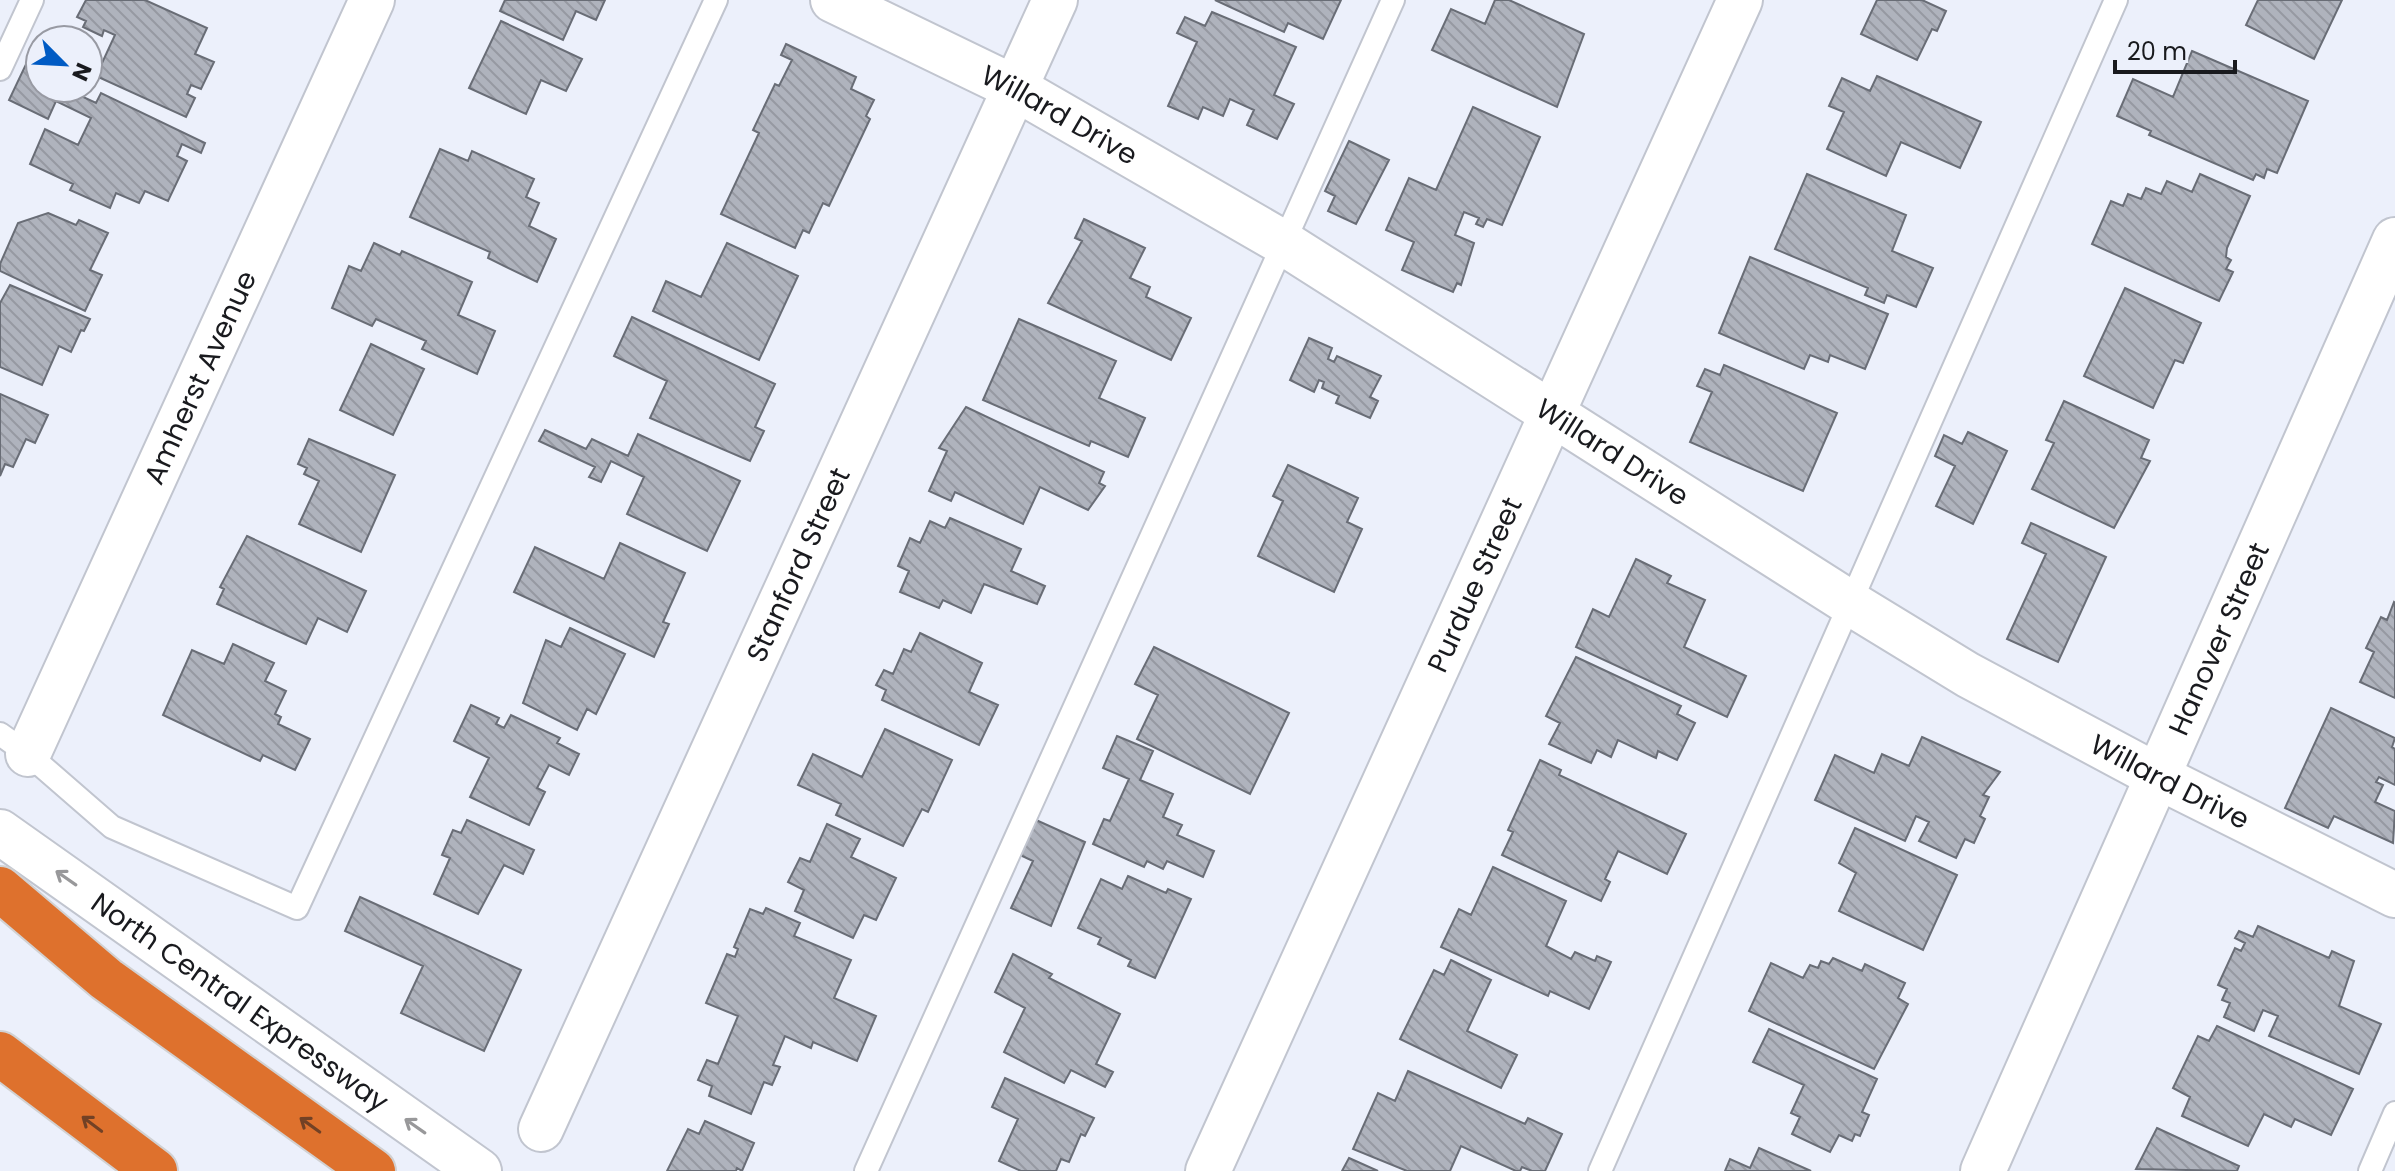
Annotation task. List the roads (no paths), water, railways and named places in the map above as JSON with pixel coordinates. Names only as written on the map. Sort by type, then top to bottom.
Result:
[{"type":"highway","points":[[0,889],[106,979],[373,1171]]},
{"type":"highway","points":[[0,1054],[155,1171]]},
{"type":"street","name":"Amherst Avenue","points":[[14,744],[372,0]]},
{"type":"street","name":"Willard Drive","points":[[833,0],[1015,88],[1282,242],[1968,675],[2159,777],[2395,895]]},
{"type":"street","name":"Stanford Street","points":[[541,1129],[1055,0]]},
{"type":"street","name":"Purdue Street","points":[[1208,1171],[1740,0]]},
{"type":"street","name":"Hanover Street","points":[[1983,1171],[2395,240]]},
{"type":"street","name":"North Central Expressway","points":[[0,832],[479,1171]]},
{"type":"lane","points":[[0,69],[32,0]]},
{"type":"lane","points":[[14,744],[112,827],[297,908],[716,0]]},
{"type":"lane","points":[[866,1171],[1393,0]]},
{"type":"lane","points":[[1600,1171],[2116,0]]},
{"type":"lane","points":[[2370,1171],[2395,1113]]}]
